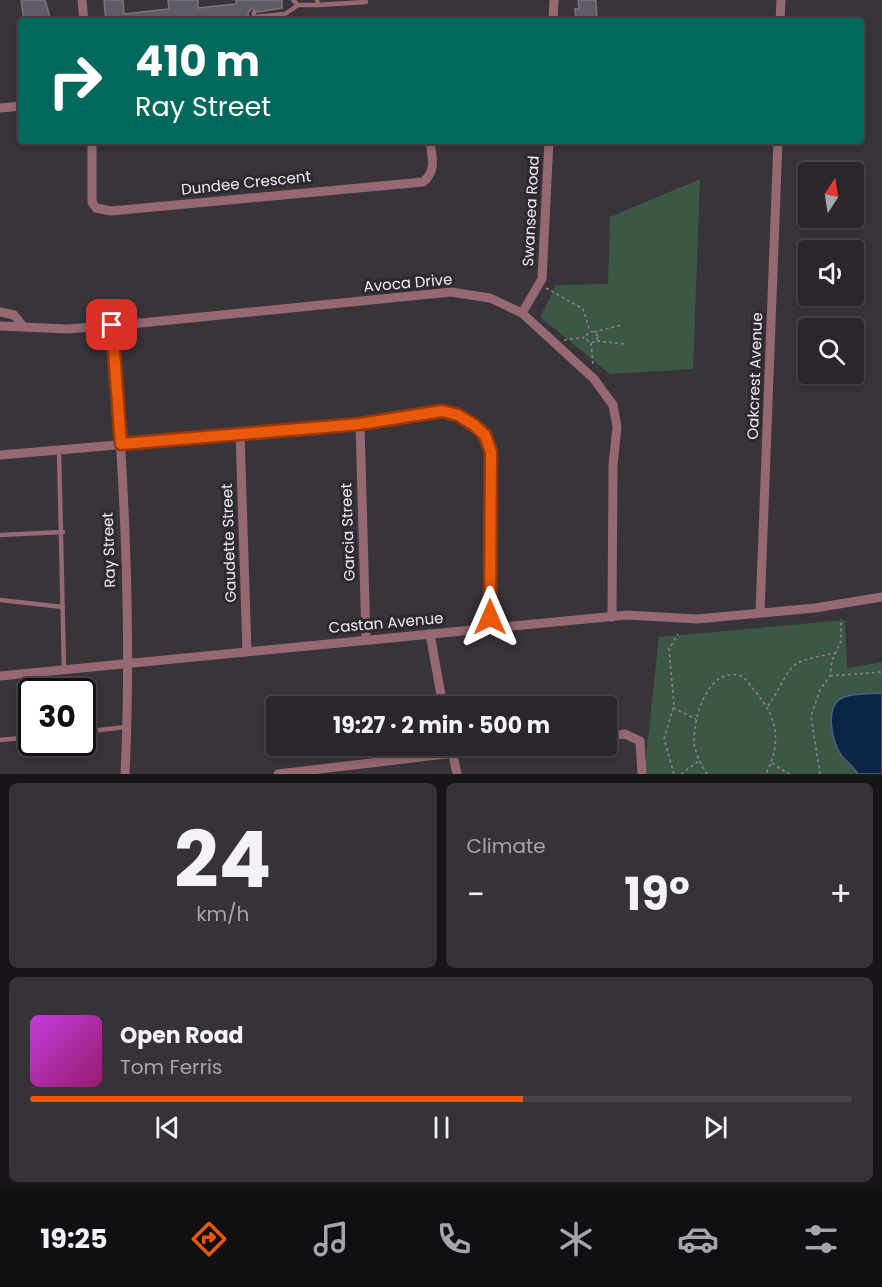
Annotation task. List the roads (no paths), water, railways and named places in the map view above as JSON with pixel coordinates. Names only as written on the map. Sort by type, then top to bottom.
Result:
[{"type":"street","points":[[82,0],[84,18]]},
{"type":"street","points":[[553,18],[554,0]]},
{"type":"street","points":[[780,18],[781,0]]},
{"type":"street","points":[[0,108],[18,106]]},
{"type":"street","name":"Dundee Crescent","points":[[92,144],[92,202],[96,208],[111,211],[423,182],[431,176],[433,168],[430,144]]},
{"type":"street","name":"Swansea Road","points":[[522,313],[540,284],[549,144]]},
{"type":"street","name":"Oakcrest Avenue","points":[[760,612],[778,144]]},
{"type":"street","name":"Avoca Drive","points":[[0,326],[67,329],[451,292],[490,297],[522,313],[594,379],[613,405],[617,427],[613,465],[612,617]]},
{"type":"street","name":"Avoca Drive","points":[[0,312],[14,315],[23,326]]},
{"type":"street","name":"Ray Street","points":[[112,325],[121,444],[128,664],[125,774]]},
{"type":"street","points":[[0,455],[360,424],[442,411],[458,415],[485,435],[491,452],[490,629]]},
{"type":"street","name":"Garcia Street","points":[[360,424],[366,640]]},
{"type":"street","name":"Gaudette Street","points":[[240,433],[247,652]]},
{"type":"street","name":"Castan Avenue","points":[[0,676],[612,617],[638,615],[697,619],[815,608],[882,597]]},
{"type":"street","points":[[430,634],[441,696]]},
{"type":"street","points":[[617,735],[633,735],[640,741],[642,774]]},
{"type":"street","points":[[278,774],[403,756]]},
{"type":"street","points":[[453,756],[457,774]]},
{"type":"lane","points":[[293,0],[298,5]]},
{"type":"lane","points":[[254,12],[254,17],[285,14],[298,5],[366,2]]},
{"type":"lane","points":[[59,450],[63,532],[64,671]]},
{"type":"lane","points":[[0,535],[63,532]]},
{"type":"lane","points":[[0,600],[63,607]]},
{"type":"lane","points":[[96,730],[126,727]]},
{"type":"lane","points":[[0,740],[18,738]]},
{"type":"water","points":[[882,693],[882,774],[858,774],[842,756],[835,743],[831,725],[833,708],[837,701],[844,697]]}]
